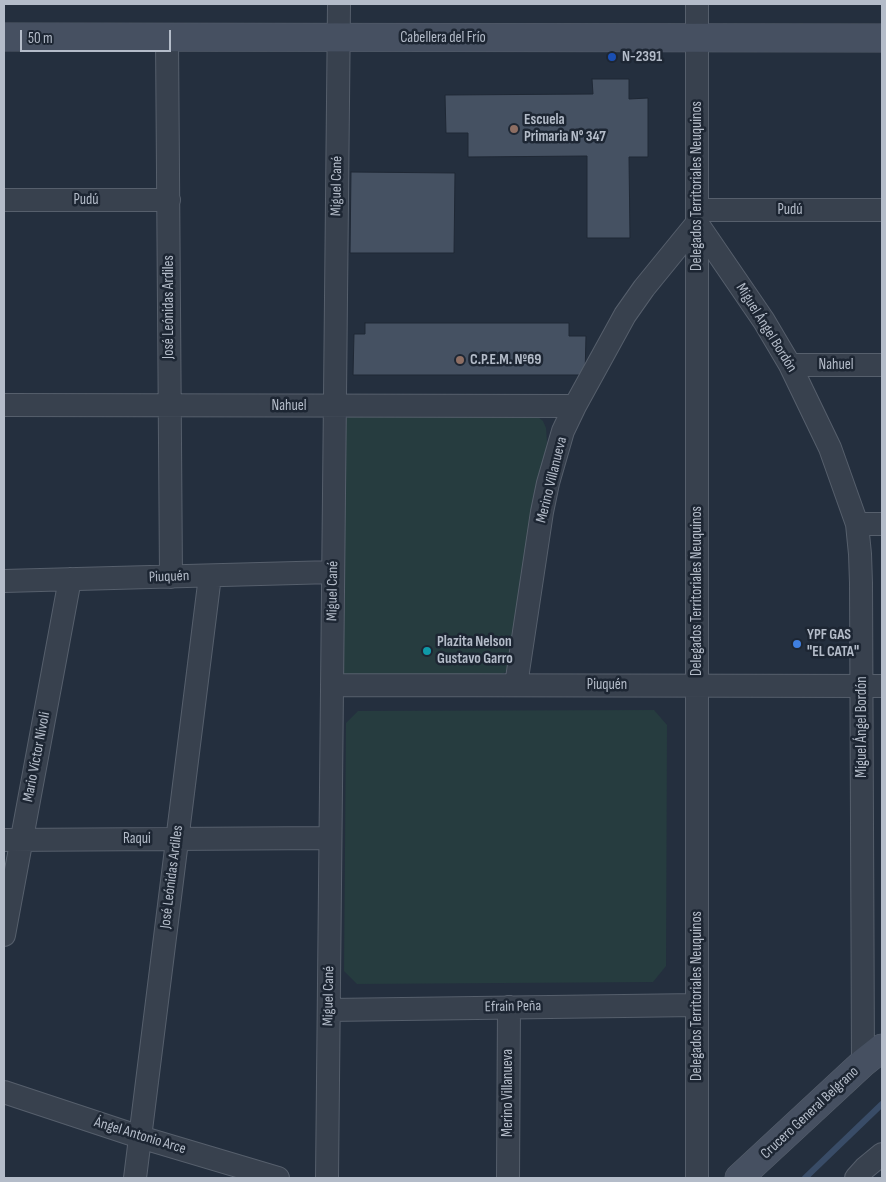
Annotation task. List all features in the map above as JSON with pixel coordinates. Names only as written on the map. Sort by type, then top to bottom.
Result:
[{"type":"street","name":"Miguel Cané","points":[[326,1178],[339,4]]},
{"type":"street","name":"Delegados Territoriales Neuquinos","points":[[697,4],[697,1178]]},
{"type":"street","name":"Cabellera del Frío","points":[[4,37],[882,38]]},
{"type":"street","name":"José Leónidas Ardiles","points":[[167,38],[171,576]]},
{"type":"street","name":"Pudú","points":[[4,200],[168,200]]},
{"type":"street","name":"Pudú","points":[[697,217],[882,210]]},
{"type":"street","name":"Miguel Ángel Bordón","points":[[697,217],[790,365],[830,448],[857,524],[872,686],[873,1055]]},
{"type":"street","name":"Merino Villanueva","points":[[516,685],[548,483],[564,431],[575,406],[625,315],[697,217]]},
{"type":"street","name":"Nahuel","points":[[790,365],[882,365]]},
{"type":"street","name":"Nahuel","points":[[4,405],[575,406]]},
{"type":"street","points":[[857,524],[882,524]]},
{"type":"street","name":"Piuquén","points":[[4,581],[333,572]]},
{"type":"street","name":"José Leónidas Ardiles","points":[[134,1178],[210,576]]},
{"type":"street","name":"Mario Víctor Nívoli","points":[[4,935],[13,840],[70,580]]},
{"type":"street","name":"Piuquén","points":[[332,685],[872,686]]},
{"type":"street","name":"Raqui","points":[[13,840],[330,838]]},
{"type":"street","name":"Efrain Peña","points":[[328,1010],[697,1005]]},
{"type":"street","name":"Merino Villanueva","points":[[508,1178],[509,1007]]},
{"type":"street","name":"Crucero General Belgrano","points":[[739,1178],[873,1055]]},
{"type":"street","name":"Ángel Antonio Arce","points":[[4,1092],[140,1137],[278,1178]]},
{"type":"street","points":[[856,1178],[882,1154]]},
{"type":"green space","points":[[351,416],[538,417],[543,421],[546,428],[547,443],[513,656],[507,671],[501,675],[353,678],[340,673],[344,419]]},
{"type":"green space","points":[[654,710],[667,725],[666,966],[653,982],[357,984],[344,971],[346,723],[358,711]]},
{"type":"building","name":"Escuela Primaria N° 347","points":[[592,79],[629,79],[629,99],[648,98],[648,157],[629,157],[630,238],[587,238],[587,156],[468,157],[468,133],[446,133],[445,95],[593,94]]},
{"type":"building","points":[[351,172],[455,173],[454,253],[350,253]]},
{"type":"building","points":[[365,323],[569,323],[569,336],[586,336],[585,375],[353,375],[354,334],[365,334]]},
{"type":"waterway","points":[[805,1178],[882,1104]]},
{"type":"place","name":"N-2391","points":[[612,57]]},
{"type":"place","name":"Escuela Primaria N° 347","points":[[514,129]]},
{"type":"place","name":"C.P.E.M. Nº69","points":[[460,360]]},
{"type":"place","name":"YPF GAS \"EL CATA\"","points":[[797,644]]},
{"type":"place","name":"Plazita Nelson Gustavo Garro","points":[[427,651]]}]
